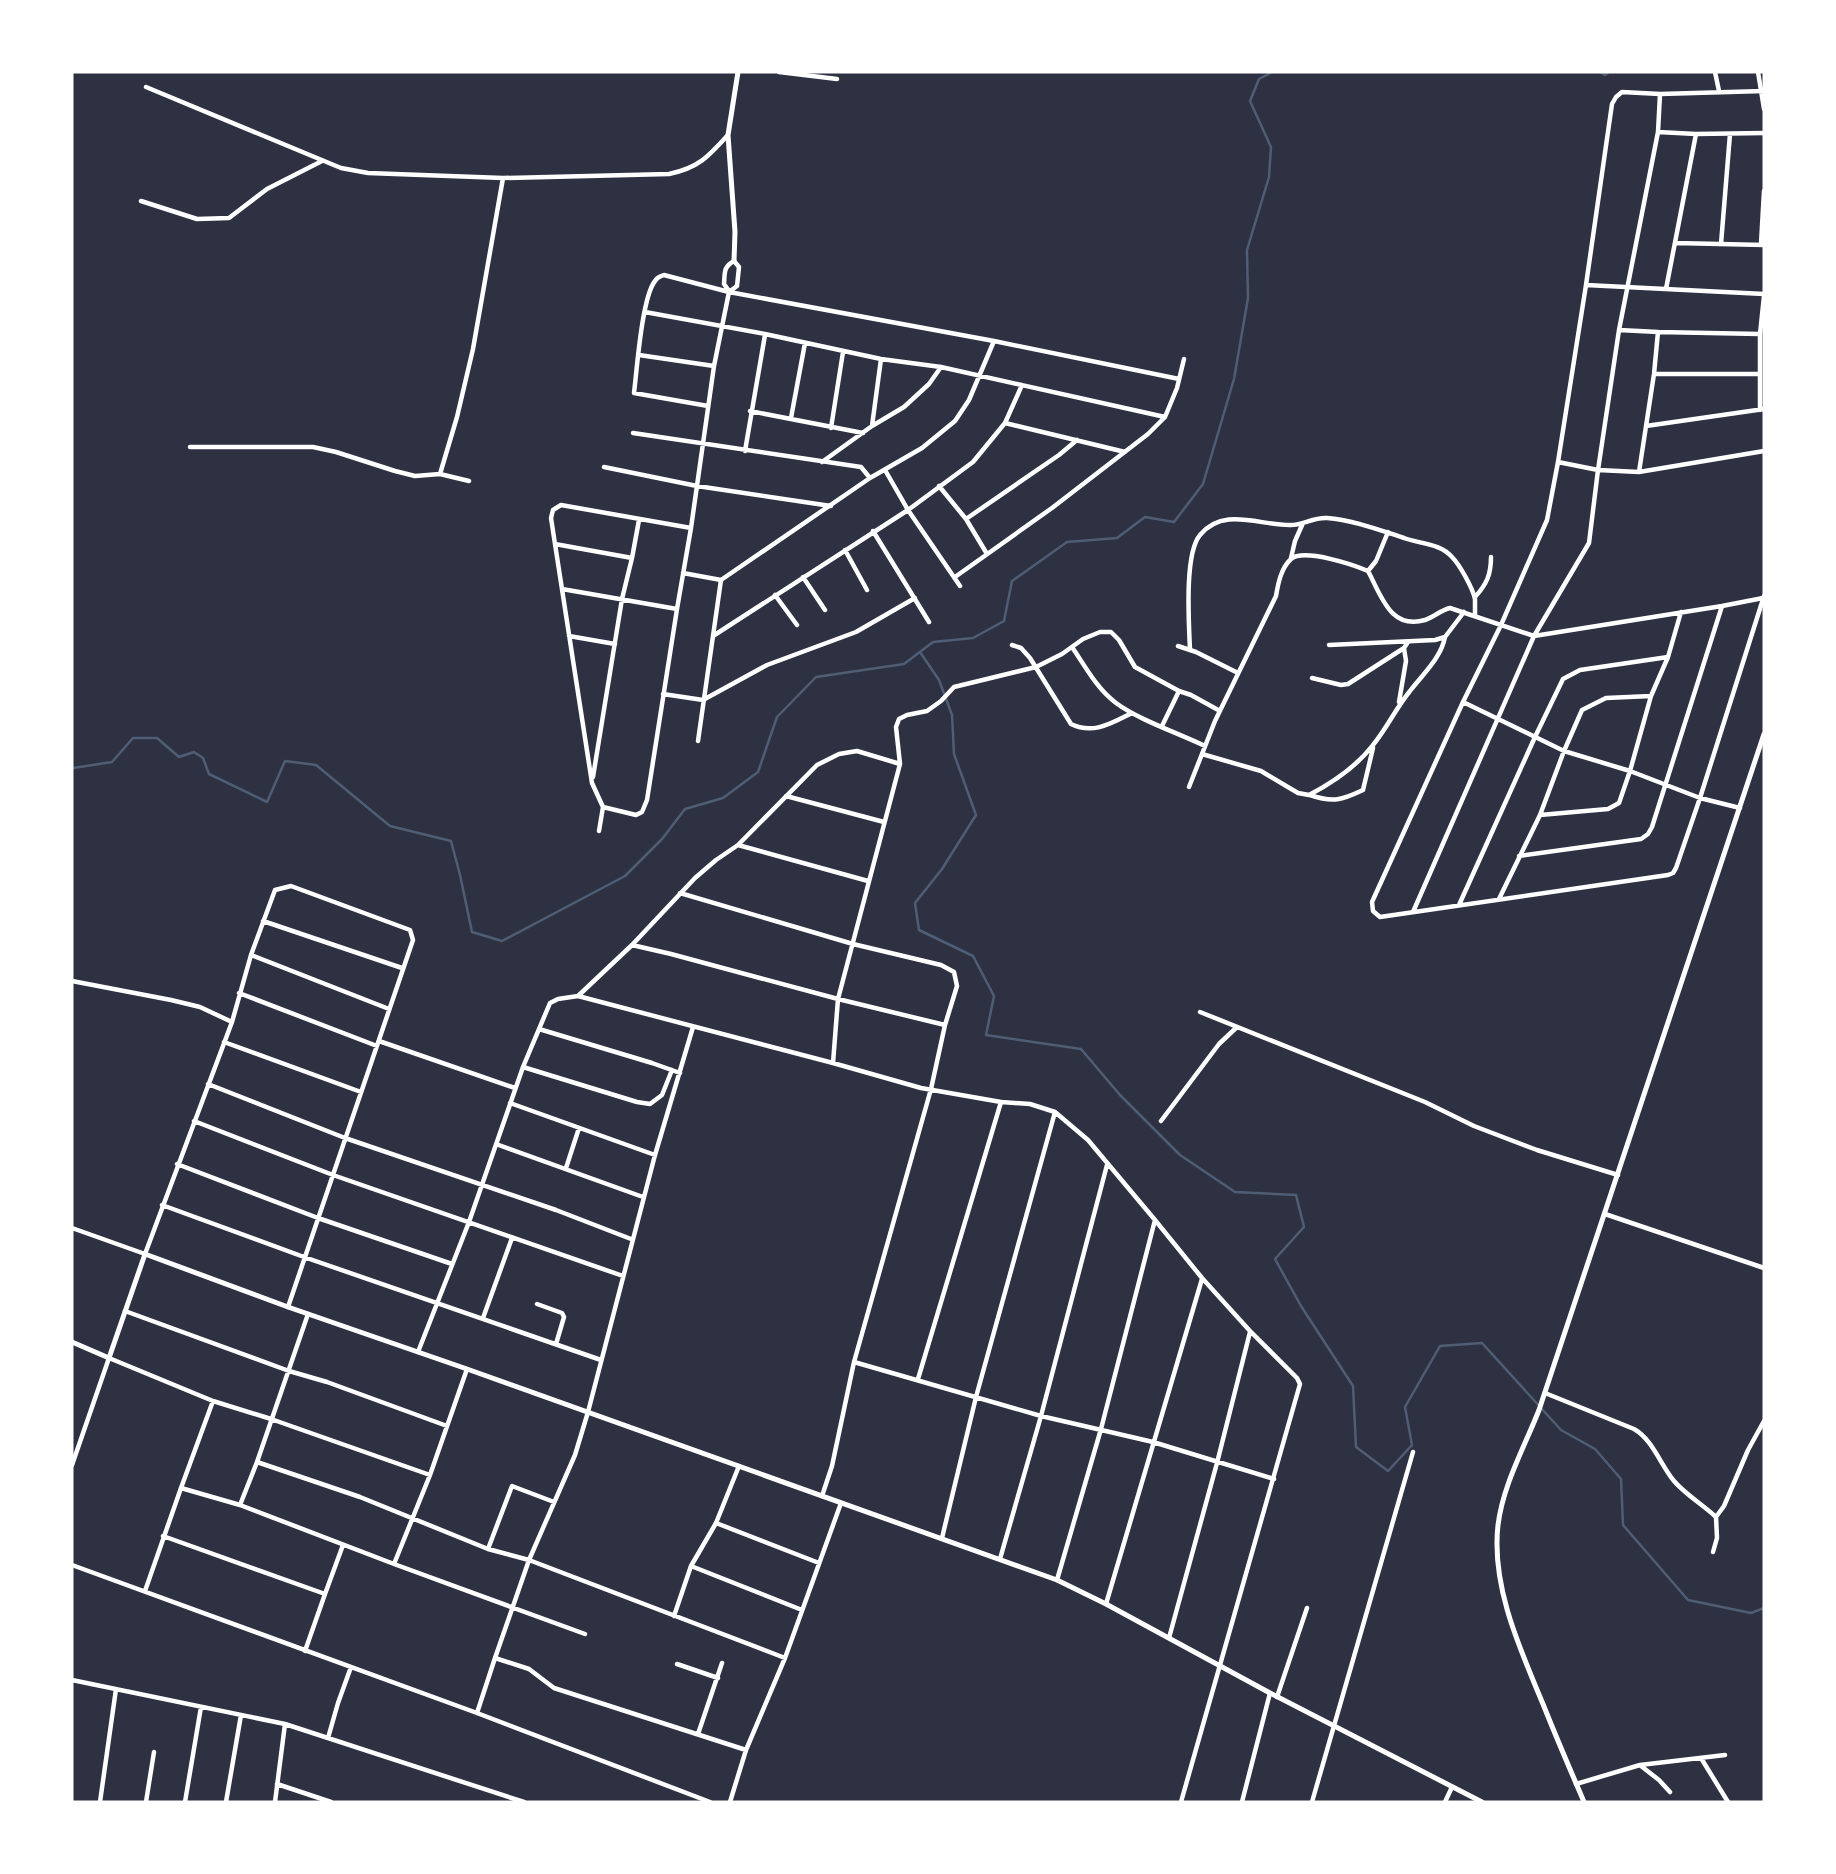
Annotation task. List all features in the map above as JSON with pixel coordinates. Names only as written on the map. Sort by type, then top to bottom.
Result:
[{"type":"street","points":[[603,807],[636,815],[642,812],[647,800],[714,366],[730,292],[737,286],[739,274],[739,267],[734,261],[735,232],[728,135],[738,72]]},
{"type":"street","points":[[779,72],[837,79]]},
{"type":"street","points":[[1714,72],[1719,91]]},
{"type":"street","points":[[1758,72],[1764,109]]},
{"type":"street","points":[[146,87],[341,168],[368,173],[503,178],[669,174],[687,170],[709,156],[728,135]]},
{"type":"street","points":[[1290,559],[1296,556],[1337,560],[1368,571],[1392,614],[1401,620],[1426,620],[1450,608],[1475,615],[1501,625],[1534,636],[1764,597],[1700,798],[1673,873],[1380,917],[1373,911],[1373,902],[1463,702],[1501,625],[1546,520],[1558,462],[1612,104],[1622,92],[1660,94],[1763,91]]},
{"type":"street","points":[[1413,912],[1534,636],[1589,543],[1626,288],[1658,132],[1660,94]]},
{"type":"street","points":[[1658,132],[1764,133]]},
{"type":"street","points":[[1666,289],[1696,134]]},
{"type":"street","points":[[1721,244],[1730,134]]},
{"type":"street","points":[[141,201],[197,219],[229,218],[267,189],[323,161]]},
{"type":"street","points":[[440,474],[473,349],[503,178]]},
{"type":"street","points":[[1675,243],[1763,245],[1764,191]]},
{"type":"street","points":[[730,292],[724,284],[725,272],[727,265],[734,261]]},
{"type":"street","points":[[708,406],[634,393],[645,312],[653,284],[657,278],[664,275],[730,292],[994,341],[1179,379]]},
{"type":"street","points":[[1586,285],[1764,295],[1760,334],[1762,409],[1646,426]]},
{"type":"street","points":[[645,312],[765,334],[843,352],[941,367],[1165,417]]},
{"type":"street","points":[[1619,330],[1760,334]]},
{"type":"street","points":[[1639,471],[1658,332]]},
{"type":"street","points":[[745,451],[765,334]]},
{"type":"street","points":[[683,573],[721,579],[870,478],[922,448],[954,421],[969,400],[994,341]]},
{"type":"street","points":[[791,418],[805,343]]},
{"type":"street","points":[[831,428],[843,352]]},
{"type":"street","points":[[639,355],[714,366]]},
{"type":"street","points":[[872,426],[881,359]]},
{"type":"street","points":[[955,578],[1149,435],[1165,417],[1184,359]]},
{"type":"street","points":[[821,463],[872,426],[904,407],[929,384],[941,367]]},
{"type":"street","points":[[1654,374],[1760,374]]},
{"type":"street","points":[[713,636],[908,510],[973,462],[1005,423],[1022,385]]},
{"type":"street","points":[[750,411],[864,433]]},
{"type":"street","points":[[1005,423],[1125,453]]},
{"type":"street","points":[[633,433],[861,467],[870,478]]},
{"type":"street","points":[[965,519],[1077,440]]},
{"type":"street","points":[[190,447],[313,447],[415,476],[440,474],[469,481]]},
{"type":"street","points":[[1558,462],[1598,470],[1639,471],[1764,451]]},
{"type":"street","points":[[604,467],[697,486],[832,506]]},
{"type":"street","points":[[885,470],[908,510],[960,586]]},
{"type":"street","points":[[939,486],[965,519],[987,554]]},
{"type":"street","points":[[599,831],[603,807],[592,783],[551,518],[553,510],[561,505],[691,528]]},
{"type":"street","points":[[1190,650],[1190,573],[1193,551],[1200,535],[1225,519],[1292,525],[1313,518],[1327,518],[1437,546],[1452,557],[1475,597],[1475,615]]},
{"type":"street","points":[[592,783],[622,599],[639,520]]},
{"type":"street","points":[[1189,787],[1220,711],[1276,596],[1279,580],[1303,523]]},
{"type":"street","points":[[873,531],[929,622]]},
{"type":"street","points":[[1368,571],[1376,561],[1388,532]]},
{"type":"street","points":[[555,544],[632,558]]},
{"type":"street","points":[[845,550],[867,590]]},
{"type":"street","points":[[1475,597],[1484,588],[1490,573],[1491,557]]},
{"type":"street","points":[[803,577],[825,610]]},
{"type":"street","points":[[698,741],[721,579]]},
{"type":"street","points":[[562,589],[677,609]]},
{"type":"street","points":[[775,595],[797,625]]},
{"type":"street","points":[[663,694],[703,700],[767,665],[856,632],[915,598]]},
{"type":"street","points":[[1519,856],[1641,839],[1648,834],[1722,606]]},
{"type":"street","points":[[1309,795],[1340,776],[1374,745],[1399,706],[1443,648],[1445,637],[1465,612]]},
{"type":"street","points":[[1540,815],[1608,809],[1619,803],[1651,696],[1668,657],[1681,612]]},
{"type":"street","points":[[833,1063],[838,999],[900,764],[896,727],[899,719],[927,711],[954,687],[1036,667],[1100,632],[1111,632],[1119,640],[1135,667],[1220,711]]},
{"type":"street","points":[[569,636],[615,644]]},
{"type":"street","points":[[1329,645],[1409,642],[1445,637]]},
{"type":"street","points":[[1312,678],[1341,685],[1348,684],[1404,648],[1409,642]]},
{"type":"street","points":[[1012,645],[1021,648],[1036,667],[1071,724],[1090,729],[1132,713]]},
{"type":"street","points":[[1178,646],[1238,673]]},
{"type":"street","points":[[1072,647],[1114,702],[1205,746]]},
{"type":"street","points":[[1399,706],[1406,661],[1404,648]]},
{"type":"street","points":[[1459,906],[1563,679],[1580,670],[1668,657]]},
{"type":"street","points":[[1161,726],[1178,691]]},
{"type":"street","points":[[1499,900],[1540,815],[1582,710],[1606,698],[1651,696]]},
{"type":"street","points":[[1463,702],[1564,751],[1630,771],[1700,798],[1740,808]]},
{"type":"street","points":[[1584,1802],[1531,1676],[1510,1617],[1499,1576],[1498,1527],[1505,1492],[1545,1395],[1764,734]]},
{"type":"street","points":[[1202,754],[1261,771],[1298,793],[1320,799],[1342,800],[1363,790],[1374,745]]},
{"type":"street","points":[[578,996],[632,945],[680,893],[716,860],[738,845],[817,765],[839,754],[857,751],[900,764]]},
{"type":"street","points":[[786,796],[884,822]]},
{"type":"street","points":[[738,845],[869,881]]},
{"type":"street","points":[[72,1465],[162,1205],[232,1022],[263,920],[275,890],[291,886],[410,930],[413,940],[288,1307]]},
{"type":"street","points":[[680,893],[853,943],[941,965],[954,972],[957,986],[931,1089],[854,1362],[832,1466],[822,1496]]},
{"type":"street","points":[[263,920],[402,968]]},
{"type":"street","points":[[632,945],[946,1025]]},
{"type":"street","points":[[251,954],[389,1009]]},
{"type":"street","points":[[72,981],[190,1005],[232,1022]]},
{"type":"street","points":[[239,993],[515,1088]]},
{"type":"street","points":[[418,1352],[523,1067],[550,1003],[558,999],[578,996],[921,1088],[1030,1104],[1055,1112],[1088,1140],[1202,1278],[1300,1384],[1181,1802]]},
{"type":"street","points":[[1200,1012],[1425,1102],[1474,1126],[1537,1150],[1618,1175]]},
{"type":"street","points":[[1161,1121],[1219,1044],[1238,1026]]},
{"type":"street","points":[[477,1713],[529,1560],[575,1455],[654,1154],[693,1027]]},
{"type":"street","points":[[539,1028],[680,1073]]},
{"type":"street","points":[[224,1042],[361,1092]]},
{"type":"street","points":[[523,1067],[650,1104],[662,1095],[672,1070]]},
{"type":"street","points":[[208,1084],[345,1138],[481,1183],[631,1239]]},
{"type":"street","points":[[918,1380],[1001,1101]]},
{"type":"street","points":[[510,1103],[654,1154]]},
{"type":"street","points":[[942,1538],[976,1397],[1055,1112]]},
{"type":"street","points":[[194,1121],[332,1175],[623,1276]]},
{"type":"street","points":[[566,1168],[579,1128]]},
{"type":"street","points":[[496,1144],[643,1196]]},
{"type":"street","points":[[177,1164],[318,1218],[452,1264]]},
{"type":"street","points":[[1000,1559],[1107,1166]]},
{"type":"street","points":[[162,1205],[601,1360]]},
{"type":"street","points":[[1605,1214],[1764,1268]]},
{"type":"street","points":[[1057,1580],[1101,1429],[1155,1220]]},
{"type":"street","points":[[72,1228],[1057,1580],[1482,1802]]},
{"type":"street","points":[[483,1318],[512,1238]]},
{"type":"street","points":[[1106,1604],[1202,1278]]},
{"type":"street","points":[[537,1304],[562,1313],[564,1317],[556,1344]]},
{"type":"street","points":[[125,1311],[447,1426]]},
{"type":"street","points":[[240,1505],[308,1314]]},
{"type":"street","points":[[1169,1638],[1250,1331]]},
{"type":"street","points":[[72,1342],[212,1401],[430,1475]]},
{"type":"street","points":[[854,1362],[1041,1416],[1153,1442],[1274,1479]]},
{"type":"street","points":[[394,1564],[430,1475],[467,1369]]},
{"type":"street","points":[[1545,1395],[1634,1429],[1643,1435],[1683,1491],[1716,1517]]},
{"type":"street","points":[[145,1591],[212,1401]]},
{"type":"street","points":[[1713,1552],[1717,1538],[1716,1517],[1724,1506],[1748,1450],[1764,1421]]},
{"type":"street","points":[[1312,1802],[1413,1452]]},
{"type":"street","points":[[257,1462],[360,1497],[488,1549],[529,1560],[785,1658]]},
{"type":"street","points":[[674,1616],[691,1566],[716,1523],[739,1466]]},
{"type":"street","points":[[488,1549],[512,1486],[554,1502]]},
{"type":"street","points":[[181,1488],[240,1505],[585,1634]]},
{"type":"street","points":[[730,1802],[746,1750],[785,1658],[841,1503]]},
{"type":"street","points":[[716,1523],[819,1563]]},
{"type":"street","points":[[163,1536],[325,1594]]},
{"type":"street","points":[[305,1651],[343,1545]]},
{"type":"street","points":[[72,1565],[477,1713],[710,1802]]},
{"type":"street","points":[[691,1566],[802,1610]]},
{"type":"street","points":[[1277,1697],[1307,1608]]},
{"type":"street","points":[[495,1658],[529,1669],[554,1688],[746,1750]]},
{"type":"street","points":[[698,1734],[722,1663]]},
{"type":"street","points":[[677,1664],[718,1678]]},
{"type":"street","points":[[328,1738],[351,1667]]},
{"type":"street","points":[[72,1680],[285,1724],[520,1802]]},
{"type":"street","points":[[100,1802],[116,1689]]},
{"type":"street","points":[[1242,1802],[1270,1693]]},
{"type":"street","points":[[185,1802],[201,1707]]},
{"type":"street","points":[[226,1802],[241,1715]]},
{"type":"street","points":[[275,1802],[285,1724]]},
{"type":"street","points":[[146,1802],[154,1752]]},
{"type":"street","points":[[1576,1784],[1640,1765],[1726,1755]]},
{"type":"street","points":[[1701,1758],[1728,1802]]},
{"type":"street","points":[[1640,1765],[1670,1792]]},
{"type":"street","points":[[277,1784],[331,1802]]},
{"type":"street","points":[[1445,1802],[1452,1787]]},
{"type":"waterway","points":[[72,767],[112,762],[133,738],[157,738],[179,757],[194,752],[203,758],[209,774],[267,802],[285,761],[316,765],[390,826],[451,841],[472,932],[502,941],[625,876],[662,839],[685,809],[723,798],[758,772],[777,717],[816,677],[904,664],[933,642],[973,638],[1004,621],[1012,581],[1067,542],[1117,538],[1145,517],[1174,522],[1203,484],[1234,379],[1248,298],[1247,250],[1269,177],[1271,147],[1250,101],[1259,79],[1272,72]]},
{"type":"waterway","points":[[1600,72],[1605,75],[1609,72]]},
{"type":"waterway","points":[[920,652],[939,680],[952,715],[954,754],[976,815],[942,869],[915,903],[919,930],[973,956],[994,996],[986,1035],[1081,1049],[1120,1095],[1180,1155],[1235,1192],[1296,1195],[1304,1227],[1275,1259],[1301,1306],[1353,1386],[1356,1447],[1388,1471],[1412,1445],[1405,1407],[1440,1346],[1482,1343],[1561,1430],[1595,1449],[1621,1479],[1623,1525],[1688,1600],[1751,1613],[1764,1608]]}]
